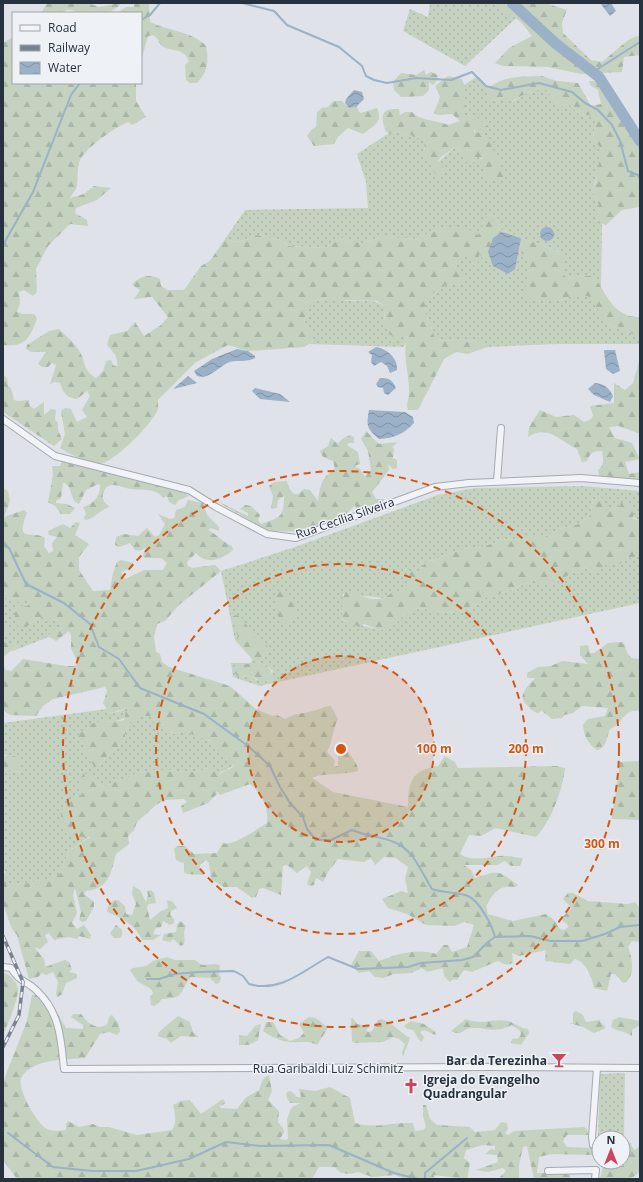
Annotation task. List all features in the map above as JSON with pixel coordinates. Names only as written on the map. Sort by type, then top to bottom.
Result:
[{"type":"street","name":"Rua Cecília Silveira","points":[[3,419],[55,456],[189,490],[216,507],[267,534],[296,538],[435,487],[497,481],[581,478],[640,483]]},
{"type":"street","points":[[497,481],[501,428]]},
{"type":"street","name":"Rua Garibaldi Luiz Schimitz","points":[[3,967],[11,968],[17,978],[35,988],[52,1008],[60,1032],[64,1069],[490,1067],[640,1068]]},
{"type":"street","points":[[593,1130],[597,1068]]},
{"type":"street","points":[[548,1171],[596,1170],[595,1179]]},
{"type":"green space","points":[[47,3],[88,3],[99,7],[120,3],[119,6],[110,12],[77,12],[66,10],[63,12],[42,12]]},
{"type":"green space","points":[[134,3],[149,3],[150,22],[194,37],[206,46],[207,66],[201,79],[197,83],[190,83],[186,80],[185,65],[189,61],[186,56],[177,51],[163,47],[158,39],[153,35],[148,36],[142,57],[142,12],[118,12],[126,7],[134,7]]},
{"type":"green space","points":[[430,3],[494,3],[516,18],[465,66],[403,31],[410,9],[428,17]]},
{"type":"green space","points":[[494,3],[545,3],[567,10],[562,22],[563,33],[591,60],[602,62],[628,40],[640,35],[640,55],[624,57],[622,72],[581,74],[548,67],[503,66],[495,63],[509,48],[532,36],[521,22]]},
{"type":"green space","points":[[12,38],[12,84],[136,84],[136,101],[146,117],[132,125],[128,122],[115,129],[93,145],[82,157],[78,166],[77,187],[70,198],[84,194],[94,186],[111,188],[97,200],[76,208],[75,213],[87,220],[88,226],[70,224],[48,246],[36,269],[37,292],[33,296],[24,290],[19,292],[20,303],[17,312],[23,314],[34,314],[37,319],[29,337],[17,345],[3,345],[3,43]]},
{"type":"green space","points":[[424,70],[426,75],[431,72],[438,75],[437,80],[433,85],[429,82],[429,90],[423,96],[401,97],[394,90],[393,82],[401,73],[416,75]]},
{"type":"green space","points":[[448,76],[462,79],[464,84],[465,115],[479,119],[489,127],[486,131],[474,130],[474,134],[480,132],[487,137],[504,172],[504,176],[496,180],[489,179],[484,175],[484,168],[480,162],[482,158],[477,157],[475,162],[465,162],[464,154],[455,147],[440,158],[438,162],[443,167],[443,172],[440,175],[436,175],[425,155],[424,138],[415,138],[410,134],[402,135],[397,131],[392,134],[386,132],[383,122],[383,114],[392,109],[399,109],[400,115],[405,112],[412,112],[424,119],[448,125],[460,121],[452,114],[438,115],[434,113],[440,97],[435,86]]},
{"type":"green space","points":[[478,76],[489,88],[486,91],[490,99],[494,101],[503,97],[512,102],[532,90],[547,90],[560,107],[569,104],[579,114],[593,116],[596,119],[593,138],[601,149],[601,158],[599,170],[592,190],[599,205],[597,221],[602,223],[601,287],[593,275],[567,278],[561,272],[560,252],[499,229],[497,217],[487,214],[483,227],[478,235],[437,229],[417,239],[383,237],[362,243],[348,241],[343,238],[325,248],[288,246],[280,240],[256,235],[241,241],[223,242],[245,210],[368,208],[366,182],[357,154],[389,133],[392,134],[397,131],[402,135],[410,134],[424,138],[425,155],[438,162],[455,147],[464,154],[480,157],[490,180],[474,134],[479,119],[464,115],[464,85]]},
{"type":"green space","points":[[542,76],[557,81],[578,83],[591,106],[601,104],[598,90],[590,85],[589,81],[599,81],[628,121],[640,146],[640,207],[622,210],[606,225],[597,222],[599,205],[592,190],[596,182],[601,149],[593,138],[596,119],[593,116],[579,114],[569,104],[560,107],[547,90],[532,90],[511,102],[503,97],[494,101],[490,99],[486,91],[498,82],[505,79]]},
{"type":"green space","points":[[333,101],[342,101],[349,108],[357,106],[359,112],[361,113],[377,108],[379,113],[378,120],[374,126],[363,134],[348,128],[338,137],[334,144],[314,146],[307,136],[312,129],[316,127],[317,112],[322,108],[328,107]]},
{"type":"green space","points":[[487,214],[497,217],[499,229],[560,252],[565,261],[561,272],[567,278],[594,275],[607,297],[617,309],[624,314],[640,317],[640,336],[610,326],[588,296],[572,296],[558,301],[525,298],[529,257],[515,250],[493,260],[485,261],[479,254],[477,269],[466,254],[453,265],[464,278],[462,283],[446,285],[427,297],[425,313],[436,340],[483,342],[487,347],[468,354],[456,352],[444,359],[418,410],[408,410],[407,406],[409,387],[405,349],[408,335],[392,341],[393,337],[388,331],[384,314],[384,306],[378,301],[343,300],[337,298],[316,300],[311,302],[304,321],[314,335],[310,344],[304,347],[249,351],[228,345],[196,362],[158,400],[158,409],[150,422],[134,440],[109,460],[103,463],[87,461],[60,448],[65,434],[61,411],[65,408],[71,409],[77,422],[87,417],[82,410],[90,396],[87,391],[77,399],[66,394],[60,383],[55,382],[50,384],[56,365],[52,363],[48,367],[42,367],[38,364],[46,352],[31,352],[26,349],[27,345],[49,331],[59,329],[77,347],[87,370],[96,378],[103,371],[106,361],[111,360],[113,365],[118,367],[116,356],[107,345],[110,335],[127,331],[135,322],[144,336],[161,325],[168,317],[152,297],[134,299],[140,290],[132,285],[138,279],[145,276],[153,276],[160,279],[161,286],[167,290],[184,290],[201,266],[210,261],[223,242],[241,241],[256,235],[280,240],[288,246],[325,248],[343,238],[348,241],[362,243],[383,237],[417,239],[437,229],[468,229],[478,235],[483,227],[480,222]]},
{"type":"green space","points":[[515,250],[529,257],[558,301],[572,296],[589,296],[610,326],[639,335],[640,344],[558,344],[487,347],[483,342],[436,340],[425,313],[426,297],[446,285],[463,278],[453,265],[466,253],[476,268],[479,253]]},
{"type":"green space","points":[[337,298],[349,301],[379,303],[384,306],[384,319],[408,335],[404,347],[309,344],[313,341],[304,321],[311,302],[316,300]]},
{"type":"green space","points":[[640,358],[640,434],[619,426],[609,427],[615,438],[632,443],[640,459],[625,462],[629,474],[640,472],[640,479],[599,476],[598,470],[602,466],[603,461],[602,451],[592,453],[587,461],[582,462],[577,449],[554,435],[542,432],[535,433],[528,437],[529,427],[540,410],[556,417],[574,415],[584,422],[590,420],[593,416],[590,406],[614,403],[614,383],[625,390],[633,383]]},
{"type":"green space","points":[[3,375],[7,378],[8,386],[11,388],[14,400],[29,400],[30,406],[34,409],[44,402],[44,415],[51,409],[56,410],[55,420],[58,423],[58,430],[62,439],[54,446],[3,412]]},
{"type":"green space","points":[[366,431],[379,444],[398,442],[392,447],[394,449],[393,458],[397,460],[397,468],[393,469],[388,464],[389,470],[372,492],[376,499],[384,499],[383,502],[356,509],[355,505],[343,518],[306,532],[270,531],[260,527],[217,501],[248,516],[248,513],[240,509],[245,505],[251,506],[260,515],[258,520],[261,524],[277,518],[282,513],[284,496],[278,500],[277,508],[271,509],[273,496],[269,486],[274,482],[287,481],[289,488],[294,494],[298,494],[304,489],[310,490],[318,501],[322,482],[326,476],[335,469],[333,461],[323,457],[320,451],[328,446],[331,438],[338,444],[342,439],[350,435],[354,437],[354,443],[348,443],[347,445],[358,452],[360,464],[354,466],[360,469],[365,477],[371,470],[368,451],[361,439]]},
{"type":"green space","points":[[62,461],[185,492],[189,496],[179,500],[175,505],[169,502],[167,496],[163,498],[153,491],[111,485],[105,489],[103,494],[104,502],[110,507],[106,508],[92,518],[85,520],[84,518],[86,514],[83,507],[90,504],[95,499],[99,493],[100,485],[98,484],[86,490],[79,504],[74,501],[69,487],[63,483],[61,498],[56,501],[56,503],[67,504],[75,508],[70,514],[61,514],[55,506],[48,502],[53,475],[52,466],[60,466]]},
{"type":"green space","points":[[582,486],[640,491],[640,521],[619,507],[606,510],[602,498],[593,500],[590,516],[576,525],[559,529],[545,537],[532,537],[524,540],[507,539],[478,548],[469,548],[443,555],[436,560],[427,561],[416,574],[407,576],[407,589],[402,592],[390,594],[383,598],[343,594],[342,620],[379,630],[388,630],[408,612],[420,608],[432,612],[462,612],[474,606],[489,595],[497,595],[535,580],[551,584],[585,567],[592,572],[607,560],[640,556],[640,603],[260,686],[233,677],[231,663],[251,663],[252,659],[235,640],[221,571],[298,546],[438,495],[475,488]],"holes":[[[259,662],[270,668],[273,672],[257,680],[250,676],[238,677],[234,666],[247,666]]]},
{"type":"green space","points":[[3,488],[8,491],[10,501],[4,517],[24,510],[27,513],[23,529],[24,533],[45,538],[44,546],[49,553],[53,551],[52,543],[57,537],[49,535],[48,531],[63,524],[70,528],[76,522],[80,523],[75,535],[89,544],[79,557],[79,570],[93,591],[110,590],[113,573],[117,562],[121,560],[133,563],[132,568],[121,572],[125,579],[144,570],[163,570],[167,563],[161,558],[144,558],[143,554],[146,548],[139,551],[135,550],[130,543],[119,547],[115,545],[116,537],[124,534],[138,536],[147,528],[155,537],[159,535],[165,524],[158,514],[170,519],[174,518],[176,510],[185,507],[188,500],[203,503],[207,515],[219,527],[219,531],[211,528],[208,530],[225,543],[232,546],[233,550],[214,560],[205,559],[196,553],[187,562],[188,566],[192,568],[215,565],[221,571],[179,605],[165,621],[157,624],[154,637],[156,652],[160,654],[162,662],[169,667],[230,686],[256,709],[272,716],[277,715],[285,719],[331,706],[338,719],[327,752],[335,761],[332,767],[338,766],[338,748],[343,744],[357,765],[358,771],[321,775],[312,778],[333,792],[408,807],[410,785],[413,779],[422,771],[438,766],[445,756],[455,762],[458,768],[557,766],[565,768],[562,786],[555,805],[547,823],[536,837],[496,828],[481,836],[469,835],[460,854],[469,858],[504,856],[523,858],[520,866],[511,866],[505,861],[497,865],[464,865],[471,870],[475,878],[498,873],[506,876],[518,885],[515,887],[505,887],[497,891],[486,906],[488,914],[513,921],[546,914],[553,919],[560,929],[564,930],[568,927],[567,924],[560,919],[572,908],[563,899],[568,893],[573,893],[588,901],[627,904],[635,902],[640,908],[640,942],[632,941],[628,947],[632,960],[632,969],[630,978],[627,982],[623,983],[615,974],[611,974],[607,991],[594,988],[592,979],[582,963],[575,959],[570,964],[545,961],[546,950],[519,956],[512,953],[513,962],[511,964],[498,961],[472,972],[464,970],[457,980],[453,979],[450,982],[444,976],[443,968],[427,972],[422,968],[411,973],[394,974],[383,978],[375,977],[369,971],[359,973],[351,965],[359,951],[371,951],[379,961],[400,954],[414,952],[429,952],[436,954],[444,945],[448,945],[452,952],[467,947],[474,925],[465,922],[454,926],[426,925],[407,914],[388,908],[382,899],[401,891],[408,893],[405,878],[408,867],[396,858],[384,857],[375,865],[371,858],[364,862],[338,859],[328,872],[323,882],[316,878],[314,885],[310,886],[307,884],[311,872],[307,866],[297,873],[287,865],[283,866],[281,895],[263,888],[259,889],[256,897],[252,898],[237,887],[224,887],[211,879],[209,863],[206,860],[200,865],[200,869],[204,871],[203,875],[187,874],[184,872],[184,863],[176,860],[174,849],[177,846],[185,846],[194,854],[217,853],[223,843],[227,844],[239,840],[267,823],[267,812],[264,801],[250,784],[220,795],[216,791],[217,794],[208,803],[183,813],[181,806],[187,802],[184,799],[164,800],[156,805],[137,822],[134,830],[128,836],[129,844],[116,854],[108,879],[100,887],[94,890],[86,891],[84,894],[94,902],[94,907],[86,921],[82,922],[79,920],[81,912],[75,888],[73,895],[77,913],[72,923],[77,929],[84,925],[91,935],[90,939],[79,936],[77,939],[69,937],[54,940],[49,933],[45,935],[48,942],[40,949],[34,947],[44,959],[45,967],[65,960],[69,962],[72,969],[69,972],[77,974],[77,978],[66,983],[62,994],[58,997],[56,994],[58,982],[53,972],[46,975],[42,973],[38,977],[29,979],[17,935],[12,929],[3,904],[3,870],[7,879],[6,888],[14,884],[32,883],[39,879],[48,879],[60,874],[69,851],[90,837],[69,837],[62,825],[61,820],[62,811],[68,803],[84,793],[80,782],[83,774],[87,774],[96,783],[103,787],[132,776],[154,770],[196,772],[208,768],[219,774],[233,767],[234,762],[210,741],[187,732],[174,734],[164,725],[155,723],[152,716],[144,716],[129,722],[123,743],[107,756],[96,769],[83,749],[85,742],[89,738],[76,739],[84,729],[95,722],[124,720],[126,711],[134,710],[133,707],[130,707],[109,713],[103,703],[107,691],[105,687],[53,699],[43,706],[36,716],[10,715],[3,710],[3,665],[6,670],[11,671],[23,659],[66,666],[74,666],[78,663],[71,648],[71,635],[69,631],[56,641],[49,637],[51,630],[64,628],[58,620],[41,617],[27,627],[18,626],[15,623],[15,611],[19,607],[27,606],[30,603],[27,600],[15,603],[12,600],[3,597]]},
{"type":"green space","points":[[602,498],[606,510],[619,507],[621,503],[625,502],[633,505],[633,518],[640,521],[640,556],[626,558],[620,564],[610,563],[607,560],[600,570],[592,572],[585,567],[551,584],[543,585],[535,580],[497,595],[489,595],[474,606],[462,612],[432,612],[420,608],[408,612],[388,630],[379,630],[364,624],[360,627],[342,619],[342,599],[346,592],[354,591],[364,597],[380,599],[389,594],[403,591],[407,589],[407,576],[409,572],[414,571],[416,574],[427,561],[436,560],[443,555],[469,548],[478,548],[507,539],[524,540],[532,537],[545,537],[559,529],[576,525],[590,516],[593,500]]},
{"type":"green space","points":[[278,591],[282,591],[289,597],[295,607],[294,620],[282,624],[275,603]]},
{"type":"green space","points":[[3,597],[12,600],[27,600],[30,603],[27,606],[19,607],[27,627],[38,618],[44,617],[58,620],[64,628],[52,630],[49,637],[10,652],[17,646],[14,643],[5,643],[4,639],[8,627],[3,627]]},
{"type":"green space","points":[[237,615],[241,617],[252,633],[251,637],[263,639],[269,650],[264,659],[257,659],[251,656],[241,645],[233,616]]},
{"type":"green space","points":[[3,627],[9,627],[9,632],[4,639],[5,643],[14,643],[17,646],[3,657]]},
{"type":"green space","points":[[622,642],[625,645],[629,656],[640,659],[640,711],[628,713],[618,724],[611,728],[606,743],[600,749],[597,750],[589,742],[585,736],[583,725],[588,719],[605,716],[608,708],[582,706],[573,713],[564,715],[562,718],[552,719],[542,711],[538,713],[530,709],[523,699],[524,692],[535,678],[527,678],[527,673],[538,667],[551,666],[562,661],[588,664],[580,655],[580,646],[588,645],[590,653],[594,653],[608,643]]},
{"type":"green space","points":[[259,662],[270,668],[271,680],[264,682],[250,676],[238,677],[233,670],[234,666]]},
{"type":"green space","points":[[129,707],[133,707],[134,710],[126,717],[116,721],[102,721],[89,737],[96,769],[107,756],[123,743],[129,722],[144,715],[152,716],[155,723],[164,725],[174,734],[187,732],[206,739],[230,757],[234,762],[233,766],[218,774],[208,768],[196,772],[154,770],[132,776],[103,787],[96,783],[87,774],[80,782],[84,793],[67,804],[90,836],[69,851],[60,874],[48,879],[39,879],[32,883],[14,884],[6,888],[5,871],[3,870],[3,769],[22,772],[6,755],[3,756],[3,723],[107,709],[109,713],[118,712]]},
{"type":"green space","points":[[3,756],[15,756],[21,764],[22,772],[3,769]]},
{"type":"green space","points":[[640,761],[640,820],[612,819],[620,762]]},
{"type":"green space","points":[[133,886],[140,890],[146,902],[148,895],[147,891],[151,890],[154,893],[156,903],[149,904],[147,907],[150,920],[161,911],[168,908],[167,900],[173,902],[177,908],[171,911],[170,915],[174,919],[174,923],[170,925],[163,921],[161,927],[156,928],[153,934],[161,935],[153,940],[142,940],[132,926],[123,919],[107,912],[110,903],[118,900],[125,906],[126,914],[132,915],[136,904],[132,894]]},
{"type":"green space","points":[[181,921],[186,926],[184,931],[184,944],[181,946],[173,939],[170,942],[162,940],[164,934],[176,932],[177,924]]},
{"type":"green space","points":[[116,925],[122,930],[122,935],[120,938],[114,938],[110,933]]},
{"type":"green space","points":[[167,957],[175,960],[195,960],[202,965],[220,965],[220,982],[216,984],[210,978],[191,977],[181,994],[175,997],[162,999],[155,1006],[151,1005],[150,997],[153,993],[151,989],[137,981],[130,970],[133,968],[146,966],[153,961]]},
{"type":"green space","points":[[5,973],[16,984],[18,993],[3,1034],[3,974]]},
{"type":"green space","points":[[42,994],[48,997],[66,1028],[83,1029],[83,1025],[71,1017],[73,1014],[81,1014],[92,1025],[99,1027],[107,1025],[109,1017],[112,1015],[119,1024],[120,1032],[117,1035],[109,1032],[100,1034],[85,1058],[48,1061],[35,1066],[23,1075],[21,1079],[22,1090],[28,1104],[45,1128],[51,1130],[66,1130],[66,1124],[68,1121],[79,1127],[93,1124],[100,1127],[109,1127],[137,1135],[172,1130],[175,1121],[173,1105],[181,1101],[190,1100],[201,1114],[223,1099],[225,1103],[222,1106],[219,1105],[221,1108],[237,1109],[245,1098],[259,1090],[263,1079],[269,1075],[272,1091],[268,1100],[279,1111],[278,1122],[283,1128],[284,1132],[280,1139],[284,1140],[288,1139],[287,1120],[291,1108],[300,1103],[290,1103],[286,1096],[287,1092],[291,1091],[297,1097],[301,1097],[299,1089],[315,1091],[330,1087],[350,1098],[355,1123],[363,1125],[377,1125],[413,1123],[415,1131],[423,1130],[426,1127],[423,1116],[423,1105],[426,1105],[430,1119],[437,1125],[470,1127],[475,1132],[495,1130],[501,1122],[507,1123],[508,1129],[505,1133],[508,1135],[514,1131],[584,1127],[587,1129],[588,1135],[567,1135],[563,1141],[567,1147],[591,1148],[591,1155],[552,1154],[539,1157],[537,1173],[566,1173],[570,1175],[570,1179],[534,1179],[527,1146],[523,1147],[519,1165],[519,1179],[498,1179],[506,1171],[503,1168],[488,1172],[476,1170],[498,1162],[497,1155],[485,1154],[491,1149],[495,1150],[495,1146],[483,1145],[466,1150],[464,1158],[470,1163],[467,1179],[434,1175],[434,1179],[405,1179],[395,1175],[372,1177],[358,1172],[350,1174],[341,1173],[334,1167],[319,1167],[312,1179],[17,1179],[3,1160],[3,1082],[27,1021],[32,995]]},
{"type":"green space","points":[[576,1011],[583,1015],[586,1022],[599,1020],[606,1028],[594,1033],[583,1027],[569,1023],[573,1023],[573,1013]]},
{"type":"green space","points":[[178,1016],[190,1022],[193,1032],[199,1037],[181,1036],[171,1043],[167,1039],[157,1036],[160,1031]]},
{"type":"green space","points":[[309,1017],[316,1018],[328,1028],[317,1045],[308,1042],[284,1041],[263,1031],[266,1022],[273,1022],[280,1035],[290,1041],[299,1038],[304,1033],[299,1024]]},
{"type":"green space","points":[[619,1017],[640,1021],[640,1025],[632,1030],[632,1036],[611,1027],[613,1020]]},
{"type":"green space","points":[[351,1018],[353,1018],[357,1024],[370,1026],[366,1030],[368,1032],[372,1031],[378,1020],[382,1019],[410,1038],[403,1057],[402,1053],[405,1044],[399,1039],[393,1037],[383,1042],[354,1043],[352,1041]]},
{"type":"green space","points":[[466,1019],[477,1022],[502,1020],[528,1029],[529,1033],[521,1045],[511,1043],[512,1039],[519,1038],[521,1034],[520,1031],[512,1025],[495,1030],[471,1028],[460,1033],[451,1031]]},
{"type":"green space","points":[[411,1021],[424,1024],[436,1032],[435,1035],[424,1030],[420,1032],[424,1037],[422,1042],[413,1030],[407,1029],[404,1026]]},
{"type":"green space","points":[[261,1024],[258,1040],[249,1045],[239,1045],[239,1035],[247,1036],[255,1026]]},
{"type":"green space","points":[[625,1073],[624,1130],[598,1130],[600,1074]]},
{"type":"green space","points":[[631,1143],[635,1150],[640,1145],[640,1172],[630,1179],[600,1179],[602,1170],[631,1170]]},
{"type":"water","points":[[600,3],[611,3],[616,11],[610,16]]},
{"type":"water","points":[[354,90],[362,92],[364,99],[357,106],[349,108],[345,103],[346,99]]},
{"type":"water","points":[[547,227],[552,229],[554,234],[552,239],[547,241],[542,239],[540,234],[542,229]]},
{"type":"water","points":[[502,232],[521,238],[515,269],[508,274],[493,266],[488,252],[493,238]]},
{"type":"water","points":[[376,347],[388,352],[394,358],[397,370],[390,373],[387,366],[381,362],[374,366],[371,362],[372,355],[368,352]]},
{"type":"water","points":[[237,349],[248,351],[255,356],[255,358],[227,363],[213,373],[201,377],[197,376],[194,371],[212,359]]},
{"type":"water","points":[[604,350],[615,350],[620,371],[613,374],[606,369]]},
{"type":"water","points":[[188,376],[197,383],[173,389]]},
{"type":"water","points":[[380,378],[390,380],[396,388],[388,395],[384,393],[383,388],[378,387],[376,384]]},
{"type":"water","points":[[595,383],[604,385],[610,391],[613,396],[610,402],[594,395],[588,389]]},
{"type":"water","points":[[255,388],[280,394],[290,402],[260,399],[252,391]]},
{"type":"water","points":[[369,410],[405,412],[413,417],[414,423],[398,435],[379,439],[368,427]]},
{"type":"waterway","points":[[142,19],[150,15],[160,3]]},
{"type":"waterway","points":[[242,3],[274,11],[287,25],[339,47],[362,66],[366,76],[374,80],[387,83],[416,78],[451,80],[472,72],[486,86],[501,90],[539,83],[572,92],[585,103],[598,110],[612,125],[620,141],[628,171],[638,175],[640,179]]},
{"type":"waterway","points":[[512,3],[555,43],[599,77],[640,141]]},
{"type":"waterway","points":[[593,72],[640,42]]},
{"type":"waterway","points":[[3,245],[33,192],[71,95],[79,84]]},
{"type":"waterway","points":[[3,545],[9,548],[26,584],[64,603],[90,624],[99,647],[119,659],[140,688],[204,714],[248,746],[270,766],[280,787],[290,803],[303,817],[307,829],[316,840],[331,840],[352,830],[394,842],[407,850],[412,856],[432,889],[468,896],[477,903],[488,921],[495,937]]},
{"type":"waterway","points":[[147,979],[159,979],[175,974],[234,971],[243,976],[249,984],[271,986],[291,979],[328,957],[358,969],[408,967],[421,963],[462,960],[473,957],[495,937],[530,936],[551,941],[582,941],[605,934],[620,927],[640,925]]},
{"type":"waterway","points":[[8,1133],[53,1167],[92,1171],[136,1171],[189,1159],[226,1142],[261,1146],[329,1145],[394,1173],[418,1179]]},
{"type":"waterway","points":[[425,1179],[425,1173],[467,1138]]},
{"type":"railway","points":[[3,936],[23,982],[19,1015],[3,1047]]},
{"type":"place","name":"Bar da Terezinha","points":[[559,1060]]},
{"type":"place","name":"Igreja do Evangelho Quadrangular","points":[[411,1086]]}]
